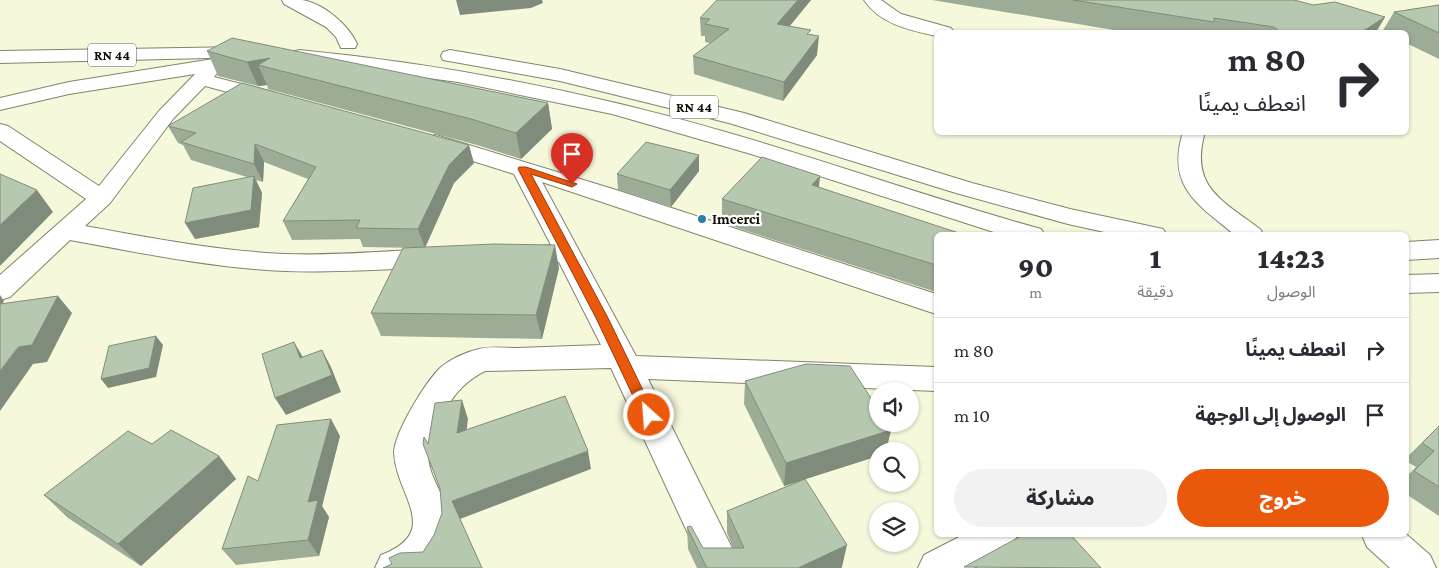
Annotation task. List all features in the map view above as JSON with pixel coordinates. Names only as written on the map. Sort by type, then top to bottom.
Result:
[{"type":"street","points":[[290,0],[337,27],[345,35],[348,44]]},
{"type":"street","points":[[872,0],[878,8],[890,15],[939,30]]},
{"type":"street","name":"RN 44","points":[[0,57],[212,66],[271,51],[318,44],[348,44],[495,62],[617,88],[736,118],[1009,200],[1068,216],[1140,232]]},
{"type":"street","name":"RN 44","points":[[271,51],[475,78],[540,92],[718,137],[952,212],[1022,232]]},
{"type":"street","points":[[0,104],[69,88],[212,66],[293,104]]},
{"type":"street","points":[[0,290],[101,198],[121,175],[166,115],[212,66]]},
{"type":"street","points":[[0,131],[101,198]]},
{"type":"street","points":[[1193,135],[1189,143],[1186,163],[1192,181],[1204,196],[1248,232]]},
{"type":"street","points":[[414,136],[523,169],[934,303]]},
{"type":"street","points":[[523,169],[623,361],[723,568]]},
{"type":"street","points":[[65,231],[181,252],[265,261],[344,262],[461,257]]},
{"type":"street","points":[[1409,251],[1439,249]]},
{"type":"street","points":[[500,256],[568,254]]},
{"type":"street","points":[[1409,284],[1439,283]]},
{"type":"street","points":[[394,568],[412,561],[423,550],[430,533],[431,512],[421,487],[411,449],[437,395],[450,378],[462,369],[481,360],[623,361],[934,379]]},
{"type":"street","points":[[936,568],[994,537]]},
{"type":"street","points":[[1382,537],[1417,568]]},
{"type":"building","points":[[717,0],[798,0],[777,24],[811,30],[807,34],[819,36],[784,82],[693,56],[729,29],[705,24],[710,19],[700,18]]},
{"type":"building","points":[[1073,0],[1294,0],[1313,5],[1335,2],[1385,17],[1365,30],[1278,30],[1274,27],[1214,18],[1214,22]]},
{"type":"building","points":[[1439,5],[1439,33],[1394,12]]},
{"type":"building","points":[[232,38],[548,103],[516,133],[471,119],[258,65],[270,58],[247,62],[207,51]]},
{"type":"building","points":[[242,83],[469,145],[449,165],[418,229],[356,228],[360,220],[283,221],[316,167],[255,144],[254,164],[181,142],[196,133],[168,126]]},
{"type":"building","points":[[646,142],[699,155],[670,190],[617,174]]},
{"type":"building","points":[[762,157],[820,176],[812,185],[956,232],[934,232],[934,264],[722,199]]},
{"type":"building","points":[[0,174],[37,190],[0,225]]},
{"type":"building","points":[[254,176],[251,210],[185,223],[193,188]]},
{"type":"building","points":[[494,244],[555,245],[536,315],[371,313],[403,248]]},
{"type":"building","points":[[58,296],[32,345],[18,347],[0,371],[0,304]]},
{"type":"building","points":[[156,336],[149,368],[101,379],[109,346]]},
{"type":"building","points":[[294,342],[300,358],[322,350],[332,375],[275,398],[262,354]]},
{"type":"building","points":[[806,364],[850,366],[869,395],[869,432],[885,432],[786,463],[745,381]]},
{"type":"building","points":[[565,396],[588,451],[452,501],[482,568],[383,568],[392,564],[389,558],[400,553],[423,552],[434,535],[442,513],[440,488],[423,444],[424,437],[428,444],[435,403],[462,400],[457,433]]},
{"type":"building","points":[[331,419],[308,502],[318,500],[308,540],[222,549],[248,476],[258,481],[277,425]]},
{"type":"building","points":[[1439,426],[1439,487],[1414,471],[1434,451],[1422,443]]},
{"type":"building","points":[[171,430],[219,456],[118,544],[44,495],[128,431],[152,444]]},
{"type":"building","points":[[805,479],[847,545],[798,568],[707,568],[687,527],[691,526],[703,548],[744,548],[727,511]]},
{"type":"building","points":[[1019,537],[1073,537],[1101,568],[964,567]]},
{"type":"place","name":"Imcerci","points":[[702,219]]},
{"type":"route","points":[[572,184],[523,169],[602,318],[649,415]]}]
